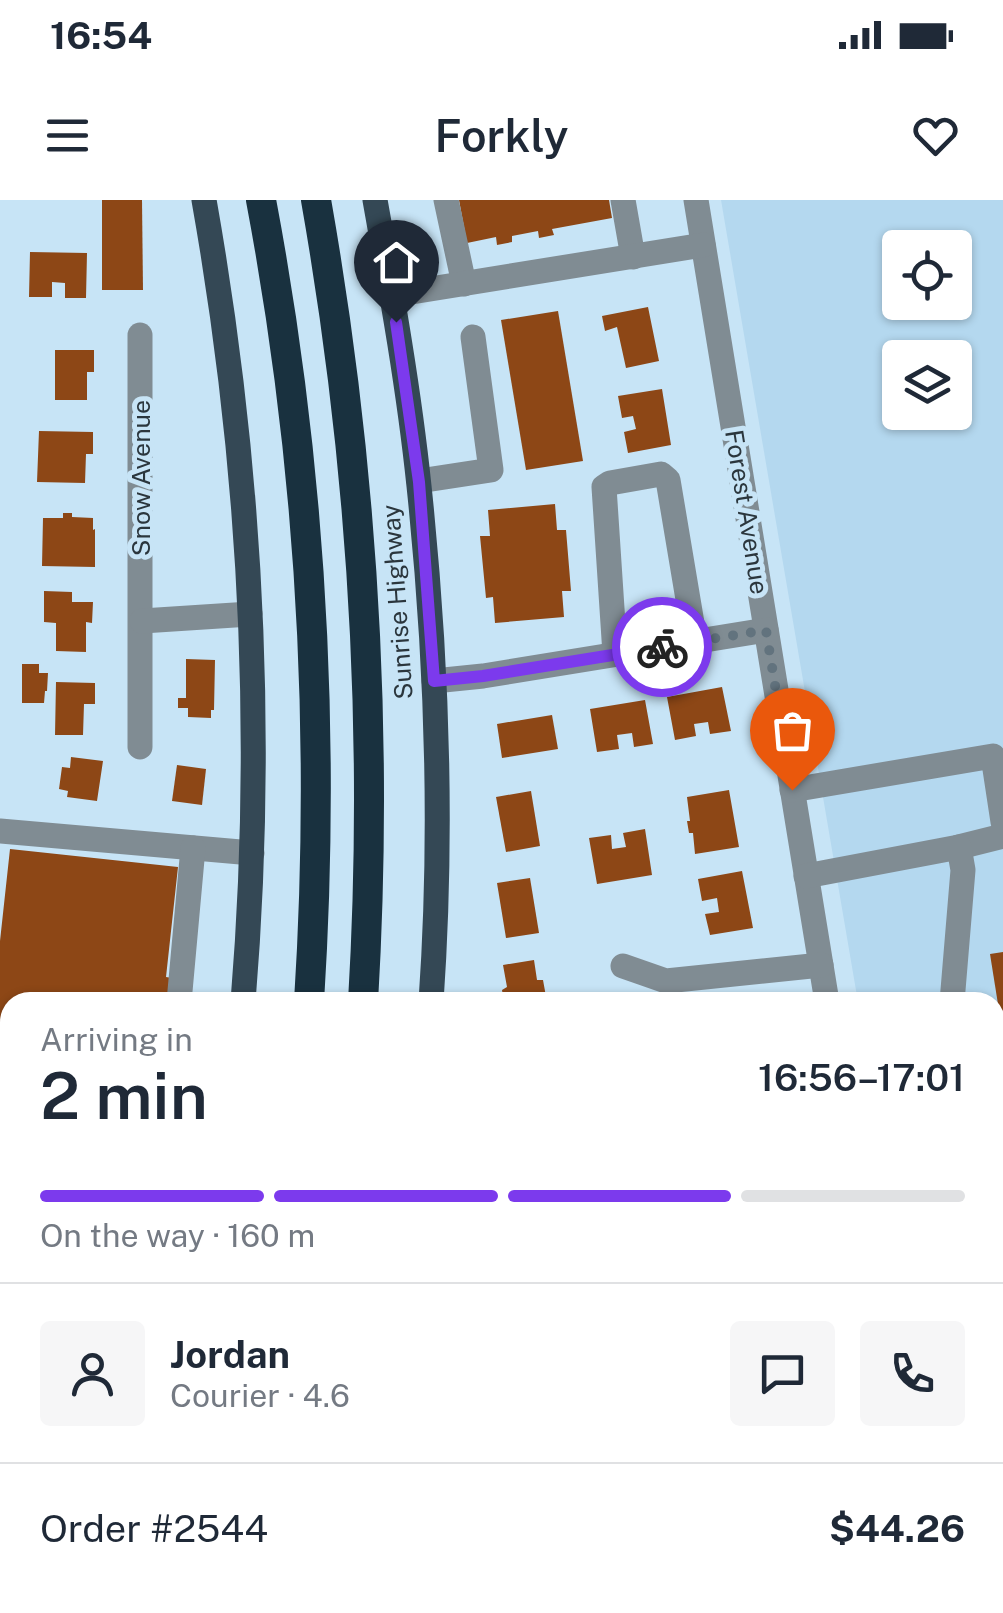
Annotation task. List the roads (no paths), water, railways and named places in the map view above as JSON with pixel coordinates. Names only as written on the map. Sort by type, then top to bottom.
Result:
[{"type":"highway","points":[[261,200],[292,400],[309,585],[315,793],[308,992]]},
{"type":"highway","name":"Sunrise Highway","points":[[316,200],[350,426],[364,599],[370,719],[364,992]]},
{"type":"main road","points":[[204,200],[232,388],[250,614],[252,852],[245,992]]},
{"type":"main road","name":"Sunrise Highway","points":[[375,200],[419,482],[434,681],[437,819],[431,992]]},
{"type":"street","points":[[446,200],[464,284]]},
{"type":"street","points":[[623,200],[632,257]]},
{"type":"street","name":"Forest Avenue","points":[[696,200],[826,992]]},
{"type":"street","points":[[392,296],[703,245]]},
{"type":"street","name":"Snow Avenue","points":[[140,336],[140,747]]},
{"type":"street","points":[[419,482],[490,470],[474,337]]},
{"type":"street","points":[[615,654],[604,487],[610,482],[660,474],[668,480],[695,641]]},
{"type":"street","points":[[142,621],[250,614]]},
{"type":"street","points":[[434,681],[766,630]]},
{"type":"street","points":[[792,790],[992,756],[1003,822]]},
{"type":"street","points":[[0,831],[252,852]]},
{"type":"street","points":[[806,876],[1003,836]]},
{"type":"street","points":[[953,992],[963,870],[959,847]]},
{"type":"street","points":[[180,992],[192,848]]},
{"type":"street","points":[[623,966],[666,981],[821,965]]}]
